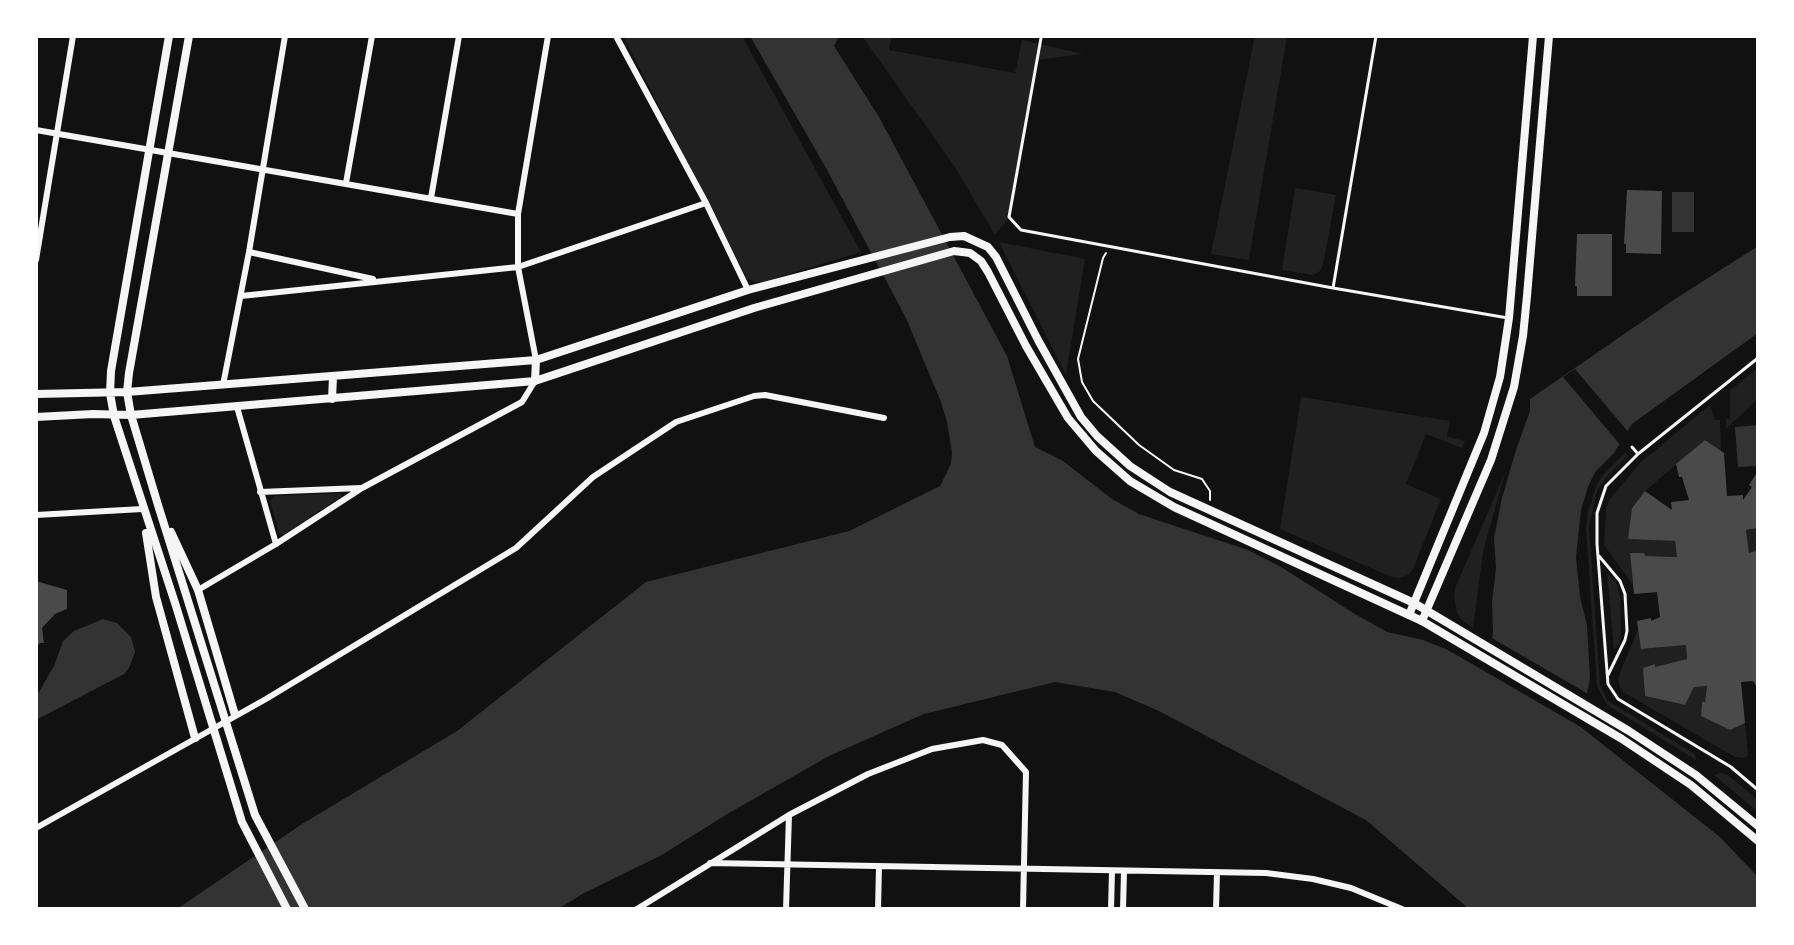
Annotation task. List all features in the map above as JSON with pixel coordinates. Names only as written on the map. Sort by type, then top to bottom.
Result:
[{"type":"main road","points":[[170,36],[111,371],[110,393],[114,416],[142,509],[176,606],[242,822],[286,909]]},
{"type":"main road","points":[[189,36],[127,392],[131,415],[158,505],[255,815],[305,909]]},
{"type":"main road","points":[[36,394],[127,392],[536,360],[748,290],[950,237],[964,236],[988,247],[996,257],[1038,340],[1081,417],[1103,442],[1148,478],[1170,492],[1211,512],[1414,603],[1629,731],[1697,777],[1758,826]]},
{"type":"main road","points":[[36,417],[131,415],[535,381],[754,308],[954,251],[970,253],[981,261],[988,272],[1026,346],[1068,418],[1096,451],[1130,481],[1174,507],[1422,621],[1622,739],[1691,785],[1758,842]]},
{"type":"main road","points":[[535,381],[536,360]]},
{"type":"main road","points":[[332,399],[333,377]]},
{"type":"main road","points":[[158,505],[198,590],[236,715]]},
{"type":"main road","points":[[142,509],[156,597],[195,738]]},
{"type":"street","points":[[36,260],[73,36]]},
{"type":"street","points":[[223,385],[249,252],[285,36]]},
{"type":"street","points":[[346,183],[372,36]]},
{"type":"street","points":[[431,198],[459,36]]},
{"type":"street","points":[[536,360],[518,267],[518,214],[548,36]]},
{"type":"street","points":[[616,36],[705,203],[748,290]]},
{"type":"street","points":[[1409,615],[1484,433],[1500,377],[1508,334],[1533,36]]},
{"type":"street","points":[[1422,621],[1495,449],[1514,387],[1523,336],[1549,36]]},
{"type":"street","points":[[36,130],[518,214]]},
{"type":"street","points":[[241,296],[518,267],[705,203]]},
{"type":"street","points":[[249,252],[380,280]]},
{"type":"street","points":[[1508,334],[1523,336]]},
{"type":"street","points":[[198,590],[276,544],[362,488],[522,402],[535,381]]},
{"type":"street","points":[[36,828],[236,715],[516,548],[593,477],[676,422],[754,396],[765,395],[884,418]]},
{"type":"street","points":[[237,407],[276,544]]},
{"type":"street","points":[[260,492],[362,488]]},
{"type":"street","points":[[36,515],[142,509]]},
{"type":"street","points":[[637,909],[789,815],[868,774],[932,749],[983,740],[1002,745],[1026,772],[1023,909]]},
{"type":"street","points":[[1691,785],[1697,777]]},
{"type":"street","points":[[786,909],[789,815]]},
{"type":"street","points":[[710,863],[1266,873],[1313,879],[1351,888],[1402,909]]},
{"type":"street","points":[[878,909],[879,867]]},
{"type":"street","points":[[1111,909],[1112,872]]},
{"type":"street","points":[[1123,909],[1124,872]]},
{"type":"street","points":[[1216,909],[1217,873]]},
{"type":"lane","points":[[1333,288],[1376,36]]},
{"type":"lane","points":[[1041,38],[1009,217],[1021,230],[1509,318]]},
{"type":"lane","points":[[1758,358],[1638,454],[1606,486],[1601,497],[1596,530],[1611,692],[1618,699],[1731,767],[1758,790]]},
{"type":"lane","points":[[1632,447],[1638,454]]},
{"type":"lane","points":[[1598,554],[1620,581],[1625,594],[1627,631],[1608,677]]},
{"type":"path","points":[[1111,246],[1103,258],[1078,359],[1082,382],[1093,401],[1139,446],[1174,470],[1202,479],[1210,491],[1211,512]]},
{"type":"shaded area","points":[[623,36],[742,36],[861,252],[763,282],[755,282],[747,278]]},
{"type":"shaded area","points":[[750,36],[839,36],[834,46],[879,117],[1007,356],[1035,447],[1063,461],[1112,499],[1139,514],[1248,550],[1281,567],[1387,632],[1423,640],[1468,658],[1491,656],[1492,603],[1496,568],[1494,538],[1502,498],[1530,411],[1530,399],[1672,301],[1758,246],[1758,333],[1632,424],[1614,453],[1595,472],[1588,487],[1581,510],[1576,557],[1580,597],[1587,625],[1590,678],[1587,694],[1578,715],[1582,728],[1720,837],[1758,877],[1758,909],[1469,909],[1366,820],[1159,711],[1115,692],[1055,682],[924,714],[829,756],[729,813],[660,856],[584,893],[558,909],[177,909],[302,824],[457,731],[646,582],[849,531],[940,486],[951,464],[952,452],[947,422],[906,318],[826,168]]},
{"type":"shaded area","points":[[862,36],[892,36],[889,50],[1015,73],[1022,40],[1083,54],[1037,60],[1009,217],[995,235],[955,167]]},
{"type":"shaded area","points":[[1255,36],[1287,36],[1249,260],[1211,254]]},
{"type":"shaded area","points":[[1295,188],[1336,195],[1323,265],[1319,272],[1312,275],[1282,270]]},
{"type":"shaded area","points":[[1672,192],[1694,192],[1694,232],[1672,232]]},
{"type":"shaded area","points":[[999,242],[1085,259],[1066,375]]},
{"type":"shaded area","points":[[1758,368],[1758,399],[1726,429],[1726,419],[1730,419],[1730,390]]},
{"type":"shaded area","points":[[1301,397],[1450,421],[1447,437],[1465,441],[1462,448],[1426,434],[1406,484],[1441,499],[1413,569],[1408,575],[1400,578],[1392,577],[1280,529]]},
{"type":"shaded area","points":[[1710,405],[1715,420],[1720,420],[1721,451],[1705,440],[1645,491],[1632,508],[1629,539],[1675,541],[1677,557],[1630,553],[1633,585],[1604,545],[1606,509],[1609,500],[1641,462]]},
{"type":"shaded area","points":[[1758,425],[1758,466],[1738,467],[1735,427]]},
{"type":"shaded area","points":[[1626,452],[1627,456],[1607,476],[1597,491],[1589,525],[1600,684],[1607,700],[1693,753],[1696,760],[1607,705],[1597,686],[1586,528],[1588,511],[1597,484]]},
{"type":"shaded area","points":[[1505,473],[1483,552],[1473,628],[1457,613],[1454,596],[1456,586]]},
{"type":"shaded area","points":[[341,493],[342,496],[283,535],[279,533],[270,501],[274,496]]},
{"type":"shaded area","points":[[1758,528],[1758,550],[1749,553],[1746,530]]},
{"type":"shaded area","points":[[1607,573],[1616,582],[1620,597],[1621,638],[1614,650]]},
{"type":"shaded area","points":[[103,619],[117,623],[131,637],[135,652],[129,668],[124,674],[36,720],[36,697],[54,666],[63,641],[74,631]]},
{"type":"shaded area","points":[[1638,629],[1642,649],[1686,645],[1687,659],[1643,668],[1645,696],[1684,705],[1694,687],[1707,686],[1701,716],[1730,730],[1745,723],[1748,755],[1744,758],[1735,757],[1623,692],[1618,678]]},
{"type":"shaded area","points":[[1720,773],[1728,775],[1758,800],[1758,812],[1714,775]]},
{"type":"pier","points":[[1575,369],[1630,434],[1622,447],[1563,377]]},
{"type":"pier","points":[[1490,637],[1590,695],[1581,715],[1584,726],[1598,737],[1448,650],[1485,656],[1488,654]]},
{"type":"building","points":[[1627,190],[1662,191],[1661,254],[1626,253],[1626,244],[1624,244]]},
{"type":"building","points":[[1577,234],[1612,234],[1612,296],[1577,296],[1577,286],[1575,286]]},
{"type":"building","points":[[1705,440],[1724,453],[1727,496],[1743,495],[1743,500],[1752,487],[1749,485],[1758,471],[1758,528],[1746,530],[1749,553],[1758,550],[1758,689],[1753,681],[1741,682],[1745,723],[1730,730],[1701,716],[1707,686],[1694,687],[1685,705],[1645,696],[1643,668],[1687,659],[1686,645],[1641,649],[1637,621],[1651,618],[1651,621],[1660,617],[1657,592],[1634,594],[1630,553],[1677,557],[1675,541],[1628,539],[1632,508],[1645,491],[1672,510],[1671,502],[1689,500],[1676,464]]},
{"type":"building","points":[[36,581],[67,590],[67,609],[55,614],[42,628],[44,643],[36,647]]}]
